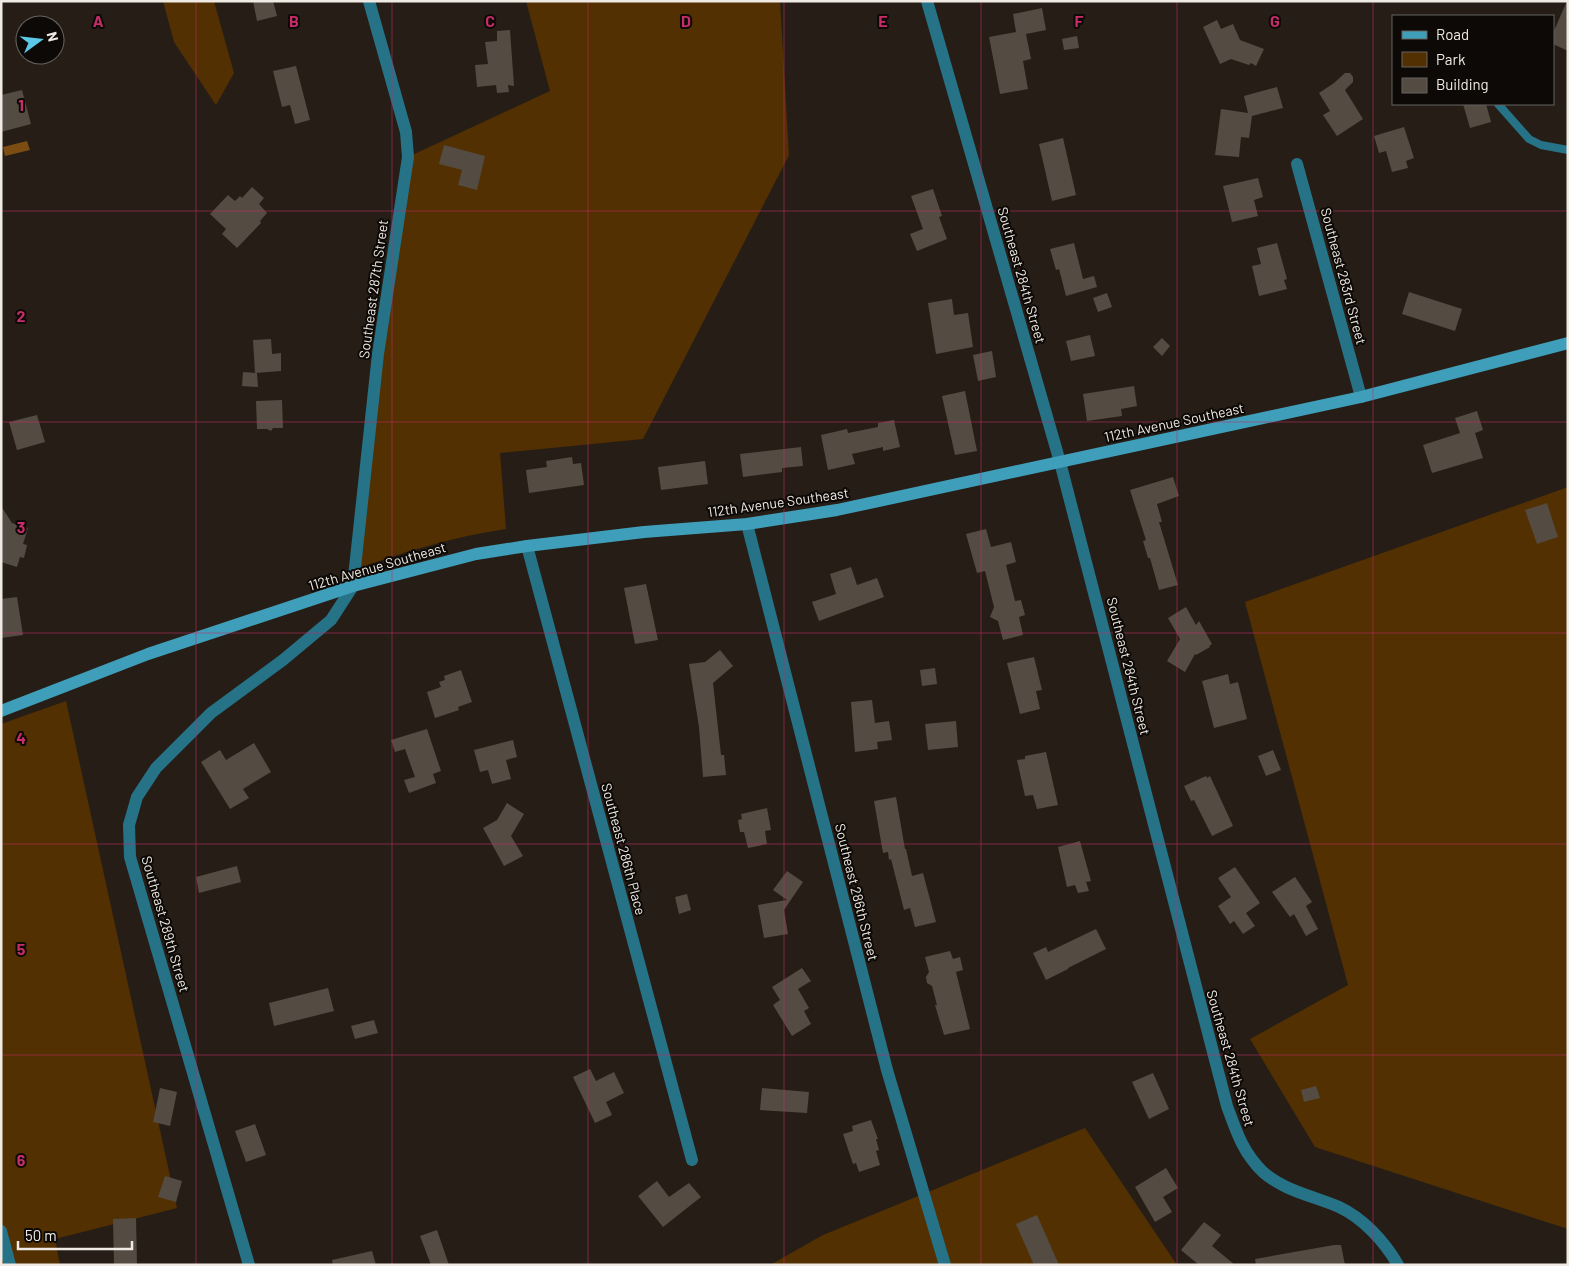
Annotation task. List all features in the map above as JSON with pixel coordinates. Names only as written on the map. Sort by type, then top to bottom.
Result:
[{"type":"street","name":"Southeast 287th Street","points":[[353,586],[378,354],[408,157],[406,132],[369,1]]},
{"type":"street","name":"Southeast 284th Street","points":[[927,1],[1060,462],[1227,1106],[1238,1139],[1254,1162],[1282,1186],[1341,1208],[1355,1217],[1375,1234],[1392,1254],[1398,1265]]},
{"type":"street","name":"Southeast 283rd Street","points":[[1297,164],[1361,397]]},
{"type":"street","name":"112th Avenue Southeast","points":[[1,711],[148,654],[353,586],[476,554],[644,532],[747,524],[837,510],[1361,397],[1568,343]]},
{"type":"street","name":"Southeast 286th Street","points":[[747,524],[887,1070],[946,1265]]},
{"type":"street","name":"Southeast 286th Place","points":[[526,546],[692,1160]]},
{"type":"street","name":"Southeast 289th Street","points":[[249,1265],[130,857],[129,825],[138,797],[156,768],[211,713],[283,660],[331,620],[353,586]]},
{"type":"street","points":[[1,1231],[10,1265]]},
{"type":"lane","points":[[1499,105],[1529,139],[1541,145],[1568,150]]},
{"type":"green space","points":[[163,1],[214,1],[234,73],[216,105],[174,42]]},
{"type":"green space","points":[[526,1],[780,1],[789,155],[643,439],[500,453],[506,529],[429,545],[355,570],[408,157],[550,91]]},
{"type":"green space","points":[[1568,487],[1568,1229],[1315,1147],[1250,1039],[1348,985],[1245,602]]},
{"type":"green space","points":[[66,701],[177,1208],[55,1239],[60,1265],[1,1265],[1,724]]},
{"type":"green space","points":[[1085,1128],[1177,1265],[770,1265],[823,1235]]},
{"type":"shaded area","points":[[27,141],[30,150],[5,156],[3,147]]},
{"type":"building","points":[[253,1],[273,1],[277,16],[257,21]]},
{"type":"building","points":[[1568,1],[1568,51],[1554,44],[1554,31]]},
{"type":"building","points":[[1042,8],[1046,30],[1026,34],[1031,59],[1023,61],[1028,89],[1000,94],[989,37],[1016,32],[1013,14]]},
{"type":"building","points":[[1217,20],[1221,29],[1233,24],[1240,40],[1264,49],[1256,66],[1251,63],[1249,65],[1231,59],[1220,64],[1203,27]]},
{"type":"building","points":[[510,30],[514,86],[508,85],[509,92],[497,93],[496,85],[477,87],[475,65],[488,64],[485,42],[497,41],[497,31]]},
{"type":"building","points":[[1077,36],[1079,48],[1064,50],[1062,39]]},
{"type":"building","points":[[296,66],[310,120],[295,124],[290,105],[282,107],[273,71]]},
{"type":"building","points":[[1345,73],[1350,73],[1353,77],[1353,82],[1345,90],[1363,119],[1337,136],[1323,115],[1330,111],[1319,93]]},
{"type":"building","points":[[1277,87],[1283,108],[1252,116],[1249,138],[1241,137],[1239,157],[1215,155],[1221,109],[1248,113],[1244,96]]},
{"type":"building","points":[[22,90],[31,124],[1,132],[1,95]]},
{"type":"building","points":[[1463,105],[1486,105],[1491,122],[1470,128]]},
{"type":"building","points":[[1404,127],[1414,158],[1406,161],[1408,168],[1392,172],[1386,151],[1379,153],[1374,136]]},
{"type":"building","points":[[1063,138],[1076,195],[1052,201],[1039,144]]},
{"type":"building","points":[[444,145],[485,156],[477,190],[458,185],[462,170],[439,164]]},
{"type":"building","points":[[1258,178],[1263,197],[1254,200],[1258,216],[1232,222],[1223,186]]},
{"type":"building","points":[[252,187],[264,198],[259,204],[267,213],[260,221],[261,223],[237,248],[222,234],[226,229],[210,214],[228,195],[235,201],[240,196],[242,198]]},
{"type":"building","points":[[933,189],[942,216],[939,217],[947,239],[917,251],[910,234],[923,229],[911,196]]},
{"type":"building","points":[[1074,243],[1083,279],[1094,276],[1097,287],[1066,296],[1059,269],[1056,270],[1050,249]]},
{"type":"building","points":[[1277,243],[1287,279],[1284,280],[1287,289],[1259,296],[1252,266],[1261,264],[1257,248]]},
{"type":"building","points":[[1409,292],[1462,309],[1455,331],[1402,314]]},
{"type":"building","points":[[1107,293],[1112,307],[1098,312],[1093,298]]},
{"type":"building","points":[[952,299],[954,315],[968,313],[973,347],[936,354],[928,303]]},
{"type":"building","points":[[1090,335],[1095,356],[1071,361],[1066,341]]},
{"type":"building","points":[[1162,338],[1170,346],[1162,356],[1153,347]]},
{"type":"building","points":[[271,339],[272,354],[281,353],[281,371],[255,373],[253,340]]},
{"type":"building","points":[[992,351],[996,377],[978,381],[973,355]]},
{"type":"building","points":[[243,372],[257,373],[258,387],[242,386]]},
{"type":"building","points":[[1134,386],[1137,406],[1121,409],[1122,416],[1087,421],[1083,394]]},
{"type":"building","points":[[965,391],[977,451],[955,455],[942,396]]},
{"type":"building","points":[[282,400],[283,428],[273,428],[271,431],[257,429],[256,401]]},
{"type":"building","points":[[1477,411],[1483,430],[1475,433],[1483,458],[1432,473],[1423,445],[1460,433],[1455,418]]},
{"type":"building","points":[[37,415],[45,442],[17,450],[9,422]]},
{"type":"building","points":[[894,420],[900,447],[883,451],[883,447],[852,454],[855,464],[828,470],[821,435],[847,429],[848,433],[878,427],[878,423]]},
{"type":"building","points":[[801,447],[803,466],[782,468],[782,472],[743,477],[740,454]]},
{"type":"building","points":[[572,457],[573,464],[581,463],[584,485],[529,493],[526,470],[547,467],[546,461]]},
{"type":"building","points":[[705,461],[708,484],[661,490],[658,467]]},
{"type":"building","points":[[1173,477],[1179,496],[1157,504],[1162,522],[1159,522],[1178,585],[1159,590],[1143,541],[1146,540],[1130,490]]},
{"type":"building","points":[[1547,503],[1558,537],[1537,544],[1525,510]]},
{"type":"building","points":[[1,506],[12,523],[28,528],[23,544],[27,545],[24,558],[20,557],[17,567],[1,562]]},
{"type":"building","points":[[986,529],[991,547],[1011,542],[1016,562],[1006,565],[1015,601],[1021,600],[1025,615],[1019,617],[1023,635],[1003,640],[998,621],[990,617],[994,607],[985,571],[977,573],[966,534]]},
{"type":"building","points":[[851,567],[857,585],[877,578],[884,597],[819,621],[812,602],[836,594],[830,574]]},
{"type":"building","points":[[646,584],[658,640],[635,644],[624,588]]},
{"type":"building","points":[[17,597],[23,635],[1,638],[1,599]]},
{"type":"building","points":[[1186,607],[1196,625],[1199,621],[1212,644],[1210,647],[1195,654],[1185,672],[1167,661],[1180,639],[1168,618]]},
{"type":"building","points":[[720,650],[733,666],[713,683],[721,755],[724,755],[726,775],[703,777],[699,727],[689,664],[705,662]]},
{"type":"building","points":[[1034,657],[1042,690],[1036,691],[1040,709],[1020,714],[1007,663]]},
{"type":"building","points":[[935,668],[937,684],[922,686],[920,670]]},
{"type":"building","points":[[461,670],[472,702],[458,707],[459,710],[435,718],[427,692],[441,687],[439,682],[445,680],[444,676]]},
{"type":"building","points":[[1228,674],[1230,684],[1238,682],[1247,719],[1214,728],[1202,681]]},
{"type":"building","points":[[872,700],[875,723],[889,721],[892,740],[877,742],[878,749],[855,752],[851,702]]},
{"type":"building","points":[[956,721],[958,747],[928,750],[925,724]]},
{"type":"building","points":[[427,729],[441,771],[433,774],[436,783],[409,793],[404,780],[415,777],[405,749],[395,752],[391,740]]},
{"type":"building","points":[[513,740],[517,757],[506,760],[511,779],[492,784],[488,770],[480,772],[474,750]]},
{"type":"building","points":[[254,743],[271,772],[243,789],[249,798],[230,809],[201,762],[220,750],[226,760]]},
{"type":"building","points":[[1273,750],[1281,770],[1266,776],[1258,756]]},
{"type":"building","points":[[1046,752],[1058,805],[1037,809],[1033,795],[1025,796],[1017,760],[1025,759],[1025,756]]},
{"type":"building","points":[[1206,776],[1207,778],[1210,776],[1233,826],[1212,836],[1194,800],[1191,801],[1184,786]]},
{"type":"building","points":[[896,797],[905,849],[912,876],[923,873],[936,922],[915,927],[910,908],[904,910],[888,852],[883,853],[874,801]]},
{"type":"building","points":[[507,803],[524,814],[511,836],[523,856],[504,866],[483,828],[497,820]]},
{"type":"building","points":[[767,808],[771,830],[765,831],[767,844],[748,848],[744,832],[740,832],[738,820],[742,819],[741,814]]},
{"type":"building","points":[[1080,841],[1091,881],[1086,882],[1089,891],[1078,893],[1075,885],[1067,887],[1058,847]]},
{"type":"building","points":[[237,866],[241,882],[199,893],[196,877]]},
{"type":"building","points":[[1235,867],[1260,903],[1246,913],[1255,926],[1243,934],[1234,921],[1230,924],[1218,906],[1231,897],[1218,878]]},
{"type":"building","points":[[787,871],[803,882],[784,910],[788,934],[764,938],[758,905],[787,900],[773,890]]},
{"type":"building","points":[[1295,877],[1312,902],[1306,906],[1318,929],[1306,936],[1294,914],[1290,917],[1272,892]]},
{"type":"building","points":[[687,894],[691,910],[679,914],[675,897]]},
{"type":"building","points":[[1096,929],[1106,949],[1046,980],[1033,953],[1046,947],[1048,952]]},
{"type":"building","points":[[950,951],[953,959],[960,957],[963,970],[956,972],[970,1029],[944,1035],[935,1005],[937,1005],[932,986],[927,983],[926,977],[929,972],[925,957]]},
{"type":"building","points":[[802,968],[811,981],[798,989],[809,1008],[804,1011],[811,1024],[792,1036],[773,1005],[780,1000],[772,987]]},
{"type":"building","points":[[328,988],[334,1011],[274,1026],[269,1003]]},
{"type":"building","points":[[374,1020],[378,1033],[355,1039],[351,1026]]},
{"type":"building","points":[[590,1069],[596,1081],[614,1072],[624,1093],[606,1102],[612,1115],[595,1123],[573,1077]]},
{"type":"building","points":[[1153,1073],[1169,1109],[1149,1119],[1132,1082]]},
{"type":"building","points":[[1316,1086],[1320,1098],[1304,1102],[1301,1090]]},
{"type":"building","points":[[160,1088],[177,1092],[170,1126],[153,1122]]},
{"type":"building","points":[[762,1088],[809,1092],[807,1113],[760,1110]]},
{"type":"building","points":[[871,1120],[878,1139],[876,1139],[879,1150],[876,1151],[880,1165],[859,1172],[856,1163],[853,1164],[843,1134],[853,1131],[852,1126]]},
{"type":"building","points":[[255,1124],[266,1155],[246,1162],[235,1131]]},
{"type":"building","points":[[1166,1168],[1178,1188],[1163,1197],[1172,1212],[1155,1222],[1135,1187]]},
{"type":"building","points":[[165,1176],[182,1181],[176,1202],[158,1197]]},
{"type":"building","points":[[657,1181],[669,1197],[689,1183],[701,1197],[663,1227],[638,1196]]},
{"type":"building","points":[[1037,1215],[1059,1265],[1034,1265],[1016,1224]]},
{"type":"building","points":[[136,1218],[137,1265],[114,1265],[113,1219]]},
{"type":"building","points":[[1204,1222],[1221,1235],[1212,1246],[1235,1265],[1199,1265],[1181,1250]]},
{"type":"building","points":[[437,1230],[449,1265],[431,1265],[420,1236]]},
{"type":"building","points":[[1341,1245],[1345,1265],[1256,1265],[1255,1259]]},
{"type":"building","points":[[372,1251],[376,1265],[333,1265],[332,1260]]}]
